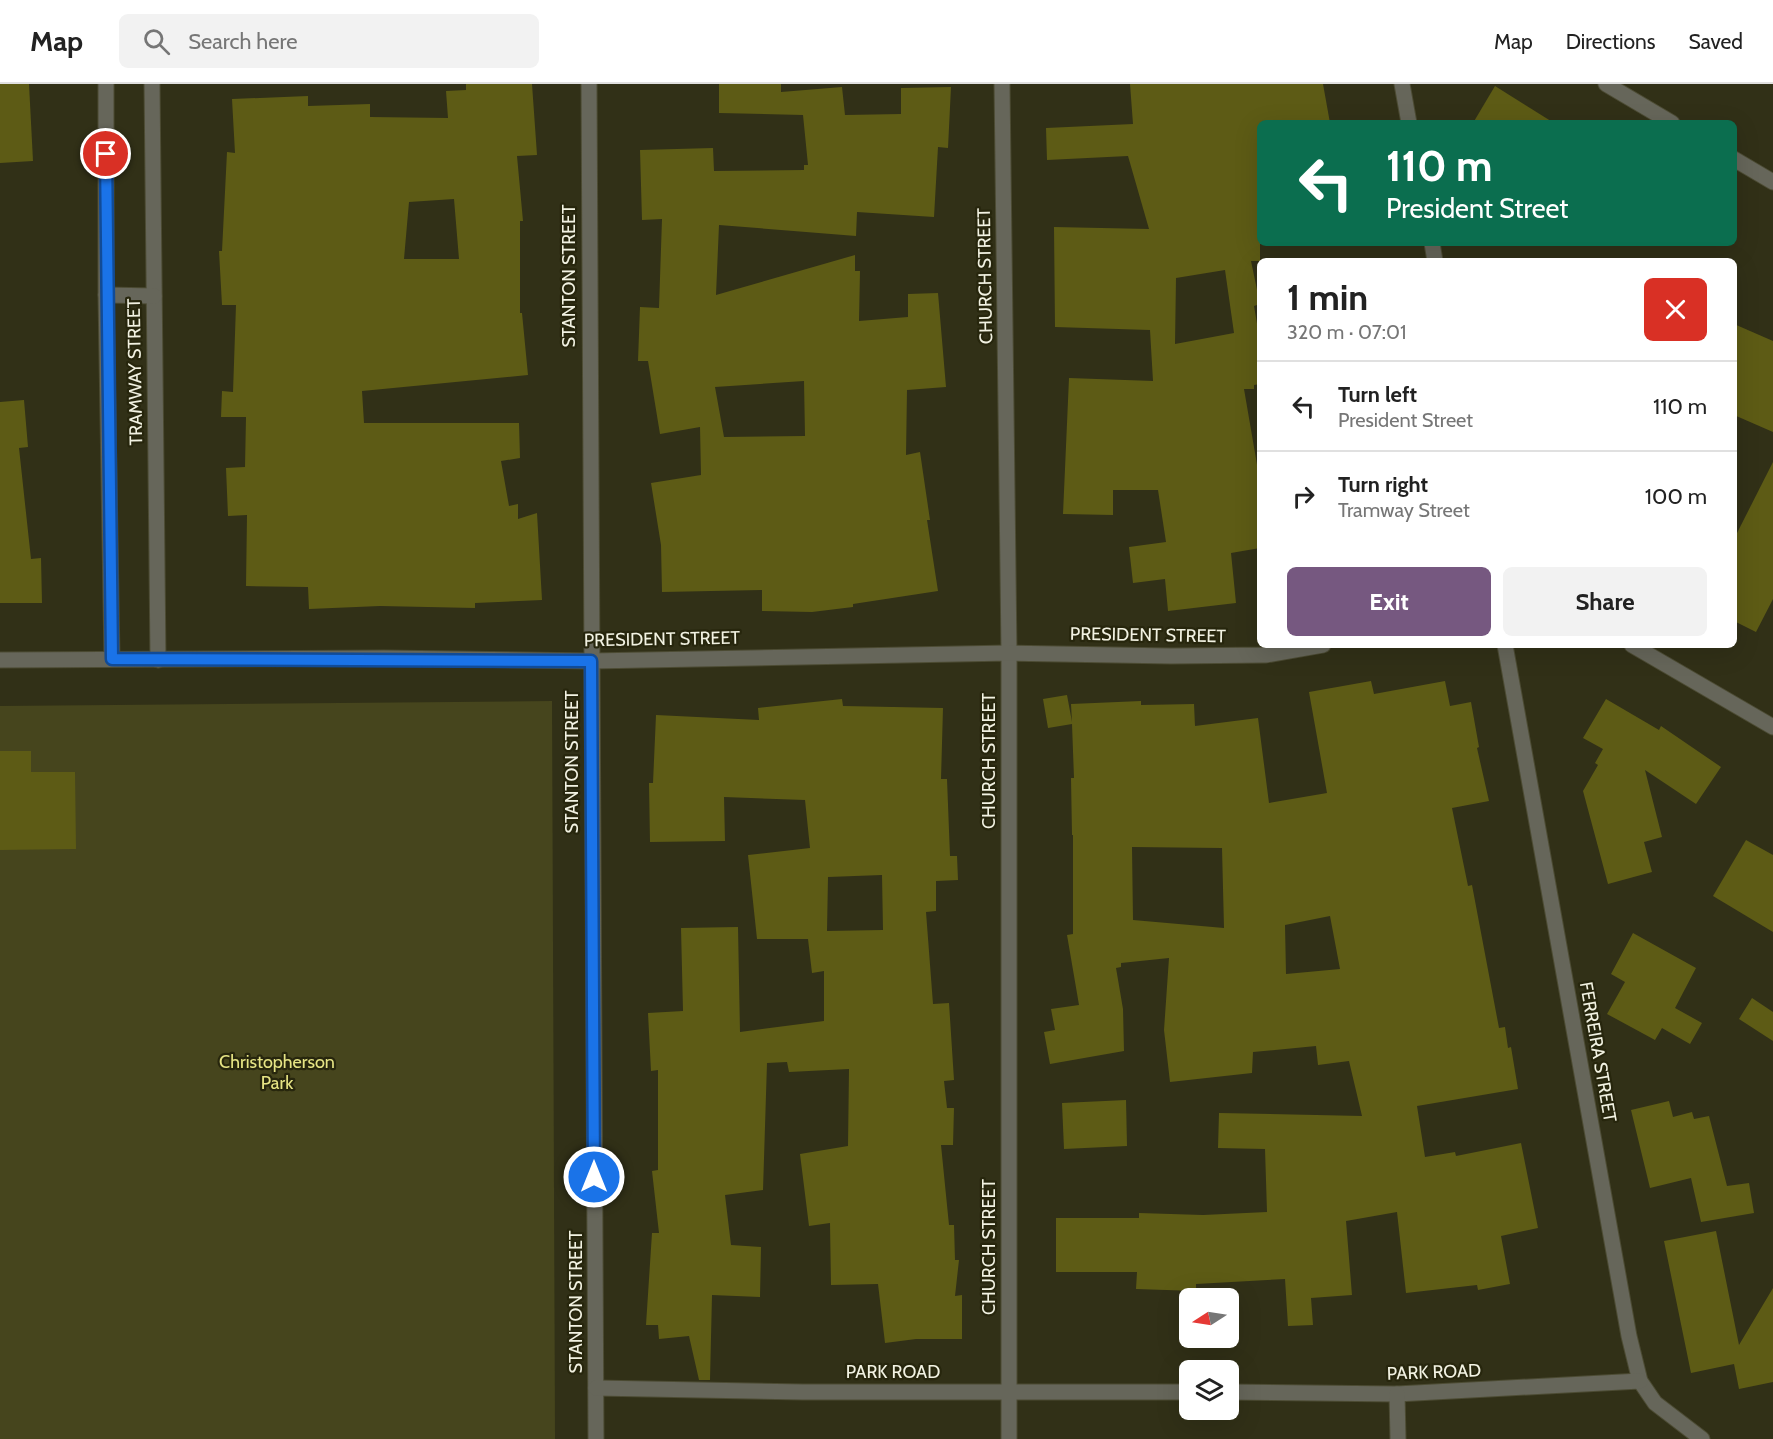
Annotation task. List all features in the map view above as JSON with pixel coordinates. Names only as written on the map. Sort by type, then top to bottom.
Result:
[{"type":"street","name":"TRAMWAY STREET","points":[[106,84],[106,295],[112,659]]},
{"type":"street","name":"TRAMWAY STREET","points":[[152,84],[158,660]]},
{"type":"street","name":"STANTON STREET","points":[[589,84],[596,1439]]},
{"type":"street","name":"CHURCH STREET","points":[[1002,84],[1009,653],[1009,1439]]},
{"type":"street","points":[[1402,84],[1408,120]]},
{"type":"street","points":[[1606,84],[1667,120]]},
{"type":"street","points":[[1737,161],[1773,182]]},
{"type":"street","points":[[106,295],[154,296]]},
{"type":"street","name":"PRESIDENT STREET","points":[[0,660],[384,658],[591,661],[1009,653],[1171,656],[1266,655],[1306,648]]},
{"type":"street","name":"FERREIRA STREET","points":[[1506,648],[1629,1336],[1640,1381],[1656,1403],[1702,1439]]},
{"type":"street","points":[[1637,648],[1773,727]]},
{"type":"street","name":"PARK ROAD","points":[[1239,1392],[1397,1394],[1640,1381]]},
{"type":"street","name":"PARK ROAD","points":[[596,1388],[803,1392],[1179,1392]]},
{"type":"street","points":[[1397,1394],[1398,1439]]},
{"type":"green space","name":"Christopherson Park","points":[[552,701],[555,1439],[0,1439],[0,706]]},
{"type":"building","points":[[0,84],[29,84],[33,161],[0,163]]},
{"type":"building","points":[[466,84],[532,84],[537,155],[517,156],[523,221],[520,221],[520,313],[522,313],[528,375],[362,391],[364,423],[519,423],[520,458],[501,461],[509,506],[518,504],[518,519],[537,513],[542,600],[475,603],[475,608],[380,606],[309,609],[308,587],[246,586],[247,515],[228,516],[226,468],[245,467],[246,417],[221,417],[222,391],[233,392],[236,305],[222,305],[219,251],[222,251],[227,152],[235,153],[232,99],[308,96],[308,106],[370,104],[370,117],[448,118],[446,91],[466,90]],"holes":[[[454,199],[459,259],[404,259],[409,202]]]},
{"type":"building","points":[[719,84],[781,84],[781,92],[842,87],[845,115],[901,114],[901,88],[951,87],[948,148],[938,147],[934,217],[857,212],[856,236],[719,225],[716,295],[855,255],[855,271],[860,271],[859,321],[908,317],[908,294],[938,293],[946,387],[907,390],[906,455],[920,452],[938,591],[853,604],[853,607],[812,612],[762,611],[762,590],[662,592],[661,545],[651,483],[701,475],[700,427],[660,434],[648,361],[638,361],[640,307],[659,308],[662,219],[642,220],[640,150],[713,148],[714,171],[804,170],[804,165],[808,165],[803,115],[719,113]],"holes":[[[804,381],[805,436],[724,437],[715,387]]]},
{"type":"building","points":[[1130,84],[1323,84],[1329,120],[1257,120],[1257,246],[1260,246],[1260,258],[1257,258],[1257,261],[1251,261],[1257,290],[1257,305],[1254,306],[1257,324],[1257,384],[1254,385],[1254,389],[1244,389],[1257,465],[1257,549],[1231,553],[1236,603],[1168,611],[1165,579],[1133,583],[1129,547],[1166,542],[1158,490],[1113,490],[1113,515],[1063,514],[1069,378],[1153,381],[1150,330],[1055,327],[1054,227],[1149,229],[1128,156],[1047,160],[1046,128],[1133,124]],"holes":[[[1225,270],[1234,333],[1175,344],[1176,278]]]},
{"type":"building","points":[[1495,86],[1549,120],[1475,120]]},
{"type":"building","points":[[1737,325],[1773,341],[1773,432],[1737,416]]},
{"type":"building","points":[[24,400],[28,447],[19,448],[31,559],[41,558],[42,603],[0,603],[0,402]]},
{"type":"building","points":[[1773,462],[1773,599],[1756,632],[1737,622],[1737,533]]},
{"type":"building","points":[[1371,681],[1374,694],[1445,681],[1450,706],[1471,702],[1479,747],[1477,748],[1489,801],[1452,808],[1468,886],[1472,885],[1499,1028],[1505,1027],[1518,1089],[1417,1106],[1425,1157],[1455,1152],[1456,1156],[1521,1143],[1538,1228],[1501,1236],[1510,1284],[1478,1290],[1477,1285],[1406,1293],[1397,1212],[1346,1221],[1352,1295],[1311,1298],[1313,1325],[1288,1326],[1285,1279],[1196,1284],[1196,1288],[1179,1288],[1179,1290],[1136,1289],[1137,1272],[1056,1272],[1056,1218],[1139,1218],[1139,1213],[1203,1215],[1267,1212],[1265,1149],[1218,1148],[1219,1113],[1362,1116],[1349,1061],[1318,1065],[1316,1046],[1253,1052],[1252,1073],[1170,1082],[1164,1030],[1169,958],[1121,963],[1121,967],[1116,968],[1123,1009],[1124,1051],[1050,1064],[1044,1032],[1055,1030],[1051,1009],[1079,1005],[1067,935],[1073,934],[1072,724],[1048,728],[1043,699],[1067,695],[1072,722],[1071,704],[1141,701],[1141,705],[1194,704],[1195,726],[1258,718],[1269,803],[1327,793],[1309,692]],"holes":[[[1132,847],[1222,848],[1224,928],[1133,920]],[[1330,916],[1340,969],[1286,974],[1285,925]]]},
{"type":"building","points":[[842,699],[843,706],[943,708],[941,779],[947,779],[950,856],[957,856],[958,880],[936,881],[936,911],[926,912],[933,1004],[949,1003],[954,1080],[944,1081],[947,1108],[954,1108],[953,1145],[941,1145],[949,1225],[954,1225],[955,1260],[959,1260],[955,1296],[962,1295],[962,1339],[916,1339],[885,1343],[878,1284],[831,1285],[830,1223],[809,1226],[800,1154],[848,1146],[849,1069],[789,1072],[787,1062],[767,1063],[763,1190],[725,1195],[731,1245],[761,1247],[760,1297],[712,1295],[710,1380],[699,1380],[689,1336],[659,1339],[658,1325],[646,1325],[652,1233],[659,1233],[652,1171],[658,1170],[658,1070],[651,1071],[648,1013],[683,1011],[681,928],[738,927],[740,1032],[824,1021],[824,971],[812,973],[808,939],[757,939],[748,855],[810,848],[805,800],[724,797],[725,841],[650,842],[649,783],[653,783],[656,715],[759,720],[758,708]],"holes":[[[882,875],[883,930],[827,931],[828,877]]]},
{"type":"building","points":[[1606,699],[1659,730],[1661,726],[1721,767],[1696,804],[1645,770],[1662,837],[1644,842],[1652,872],[1608,884],[1583,791],[1598,765],[1595,763],[1603,749],[1583,738]]},
{"type":"building","points":[[0,751],[31,751],[31,772],[75,772],[76,849],[0,850]]},
{"type":"building","points":[[1746,840],[1773,855],[1773,932],[1713,896]]},
{"type":"building","points":[[1633,933],[1696,968],[1675,1008],[1702,1023],[1690,1044],[1662,1028],[1655,1040],[1607,1014],[1625,982],[1611,974]]},
{"type":"building","points":[[1752,998],[1773,1012],[1773,1041],[1739,1019]]},
{"type":"building","points":[[1126,1100],[1127,1146],[1064,1149],[1062,1103]]},
{"type":"building","points":[[1669,1101],[1673,1117],[1692,1112],[1694,1119],[1709,1116],[1727,1186],[1749,1183],[1754,1213],[1701,1222],[1691,1178],[1650,1188],[1631,1110]]},
{"type":"building","points":[[1716,1231],[1739,1345],[1773,1288],[1773,1382],[1739,1389],[1734,1364],[1691,1373],[1664,1241]]},
{"type":"route","points":[[106,154],[112,659],[384,658],[591,661],[594,1177]]}]
